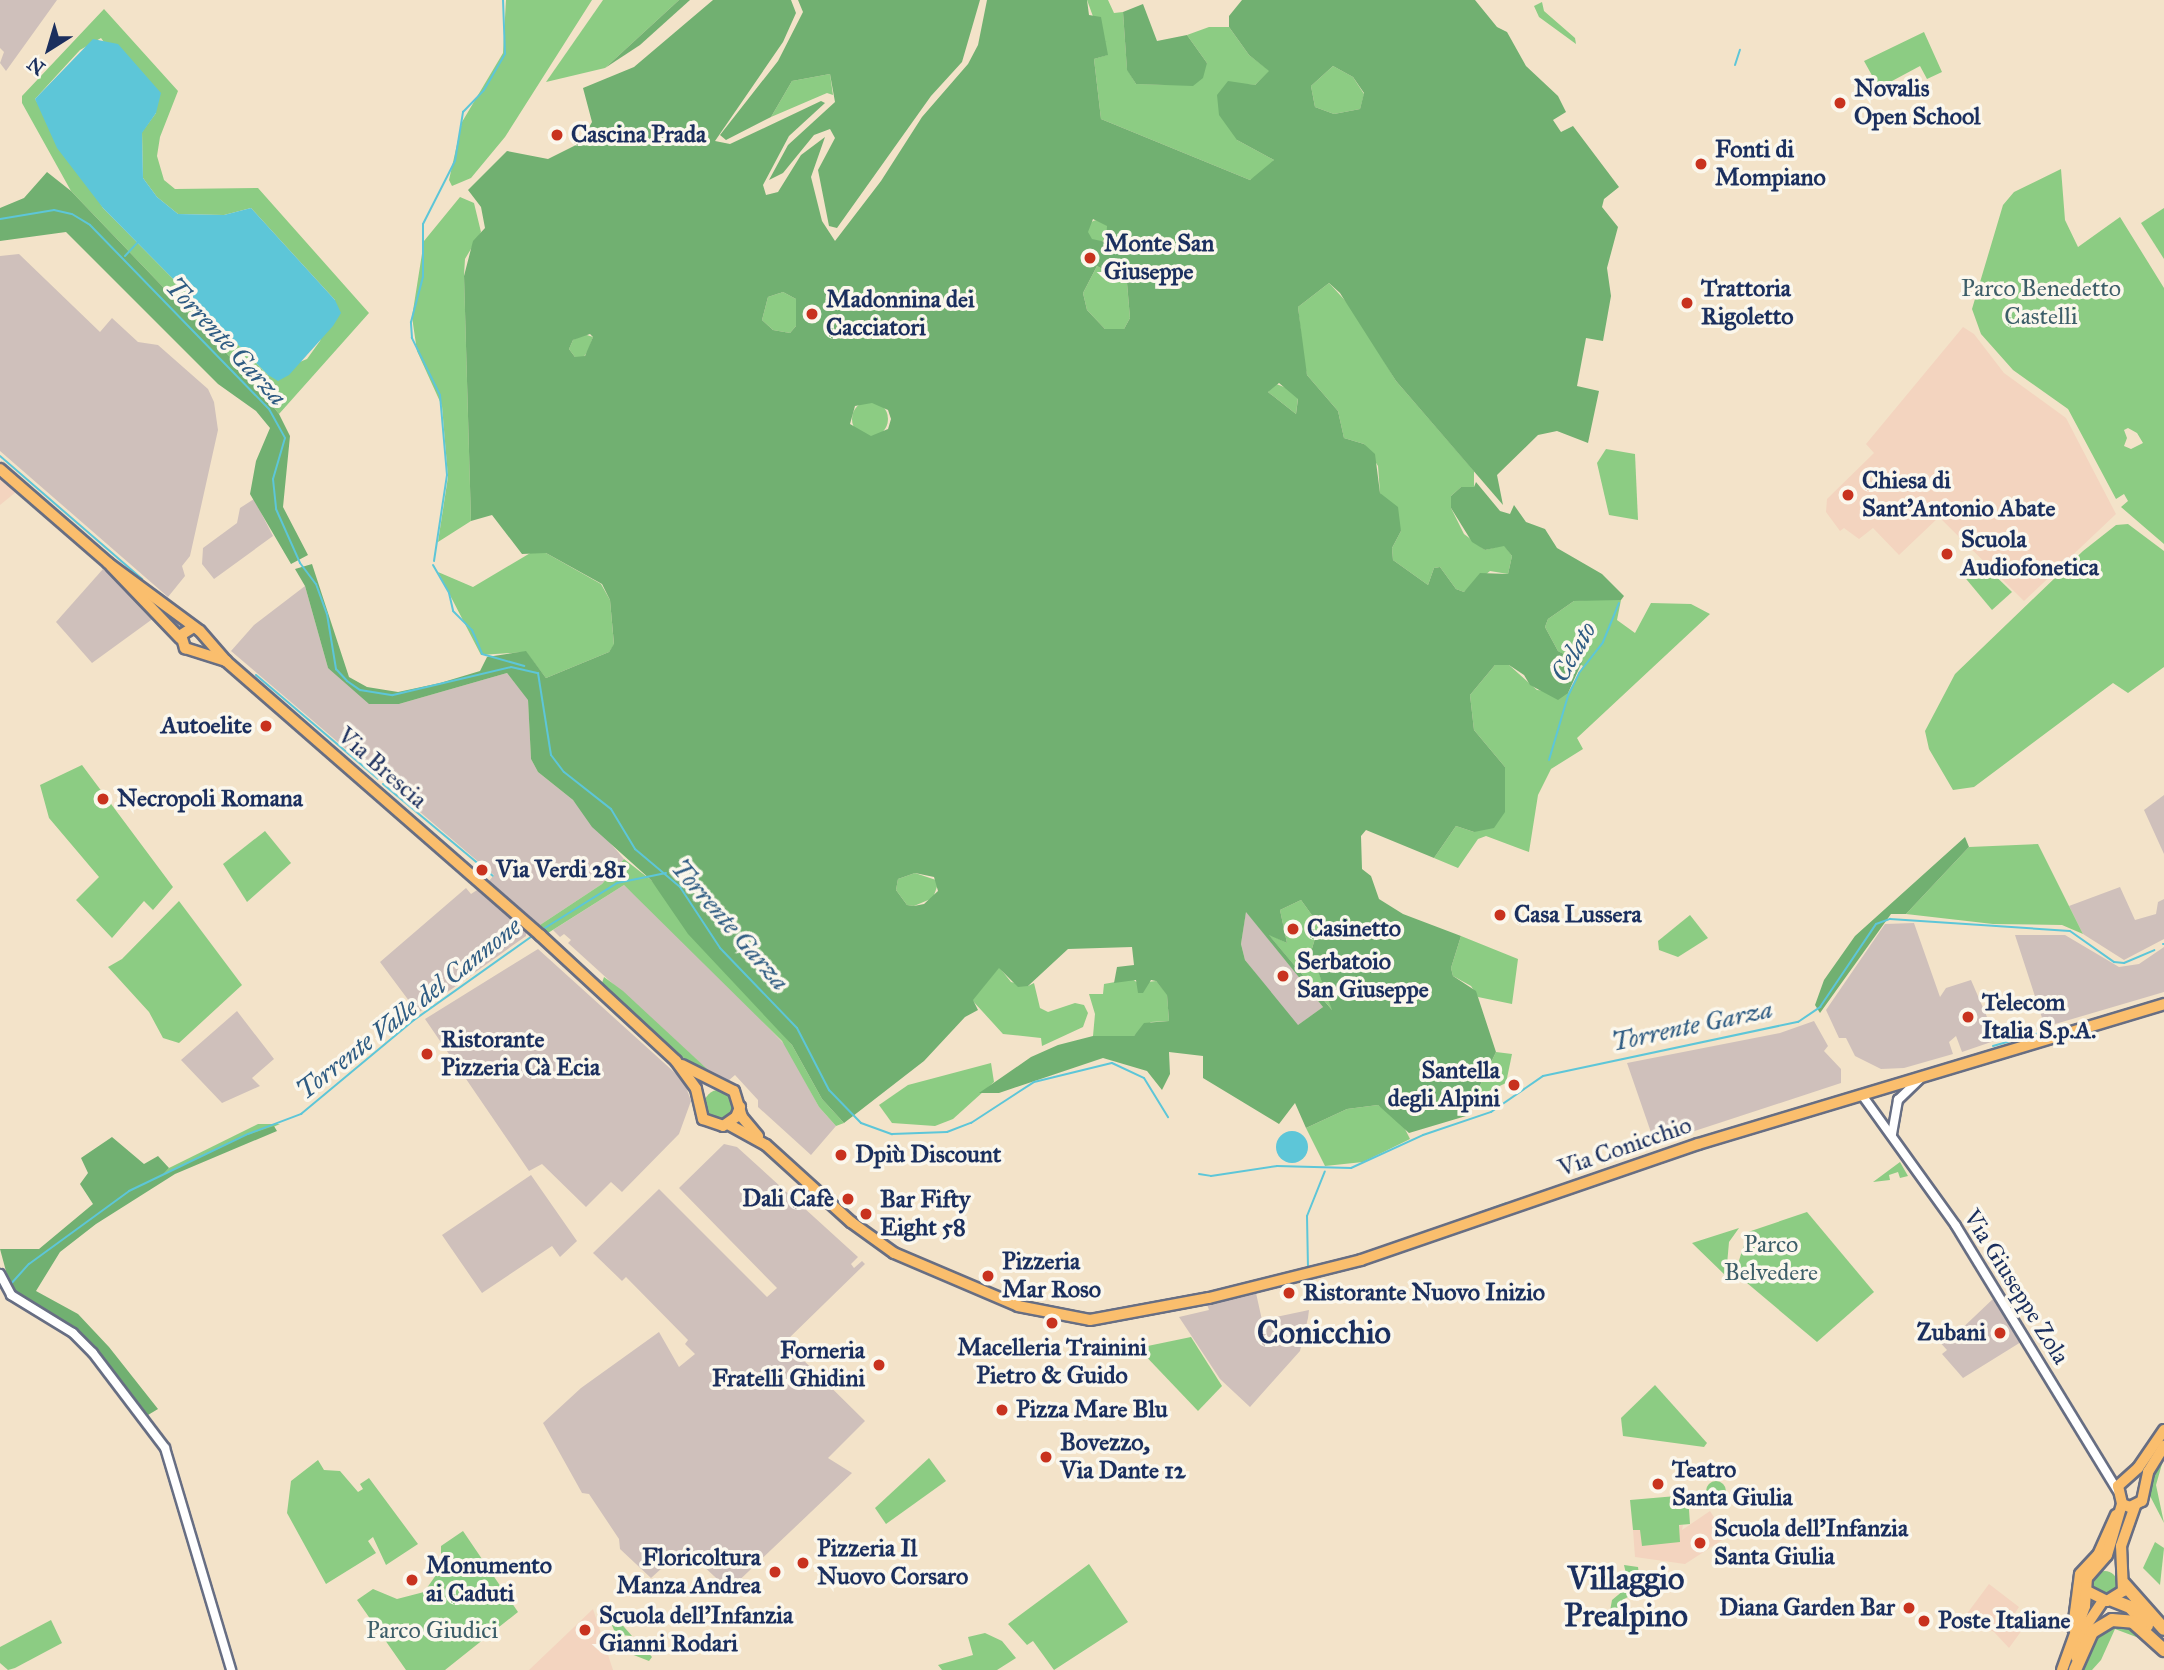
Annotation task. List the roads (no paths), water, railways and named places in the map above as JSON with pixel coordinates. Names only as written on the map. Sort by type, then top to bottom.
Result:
[{"type":"highway","points":[[2124,1584],[2164,1629]]},
{"type":"highway","points":[[2107,1601],[2130,1607],[2164,1642]]},
{"type":"highway","points":[[2074,1670],[2092,1632],[2112,1620],[2133,1622],[2164,1650]]},
{"type":"main road","name":"Via Brescia","points":[[0,469],[108,563],[203,636],[226,661],[510,907],[676,1061]]},
{"type":"main road","name":"Via Brescia","points":[[108,563],[180,638],[185,648],[226,661]]},
{"type":"main road","points":[[180,638],[192,628]]},
{"type":"main road","points":[[193,651],[202,645],[203,636]]},
{"type":"main road","name":"Via Conicchio","points":[[766,1145],[874,1241],[912,1262],[1037,1312],[1098,1318],[1334,1268],[1698,1144],[2164,1004]]},
{"type":"main road","points":[[676,1061],[715,1085],[734,1091],[740,1107],[766,1145]]},
{"type":"main road","points":[[676,1061],[699,1100],[700,1114],[708,1123],[728,1124],[766,1145]]},
{"type":"main road","points":[[699,1100],[715,1085]]},
{"type":"main road","points":[[728,1124],[740,1107]]},
{"type":"main road","points":[[2062,1670],[2089,1591],[2090,1571],[2101,1564],[2121,1507],[2117,1490],[2164,1430]]},
{"type":"main road","points":[[2074,1670],[2084,1629],[2124,1584],[2120,1571],[2124,1528],[2135,1506],[2144,1497],[2143,1489],[2164,1446]]},
{"type":"main road","points":[[2126,1480],[2143,1489]]},
{"type":"main road","points":[[2121,1507],[2135,1506]]},
{"type":"main road","points":[[2073,1632],[2080,1574],[2098,1555],[2121,1507]]},
{"type":"main road","points":[[2101,1564],[2120,1571]]},
{"type":"main road","points":[[2089,1591],[2107,1601]]},
{"type":"street","points":[[1894,1140],[1894,1108],[1921,1078]]},
{"type":"street","name":"Via Giuseppe Zola","points":[[1862,1094],[2016,1320],[2117,1490]]},
{"type":"street","points":[[0,1274],[9,1293],[73,1333],[165,1448],[231,1670]]},
{"type":"street","name":"Via Giuseppe Zola","points":[[2097,1459],[2126,1480]]},
{"type":"water","points":[[93,39],[118,44],[161,93],[156,113],[142,133],[143,178],[157,197],[178,214],[224,215],[251,208],[335,300],[341,313],[333,326],[289,375],[278,381],[268,375],[103,208],[57,148],[35,99]]},
{"type":"water","points":[[1292,1131],[1303,1136],[1308,1147],[1303,1158],[1292,1163],[1281,1158],[1276,1147],[1281,1136]]},
{"type":"waterway","points":[[434,561],[447,475],[440,395],[412,338],[411,322],[423,277],[423,224],[455,161],[463,112],[484,90],[505,54],[503,0]]},
{"type":"waterway","name":"Celato","points":[[1735,65],[1740,50]]},
{"type":"waterway","name":"Torrente Garza","points":[[0,219],[54,210],[72,214],[90,225],[269,409],[285,438],[273,479],[276,509],[300,563],[316,584],[327,614],[336,669],[347,681],[360,690],[393,695],[511,667],[538,673],[551,755],[564,772],[611,809],[635,849],[680,887],[720,948],[797,1028],[829,1090],[861,1123],[892,1134],[947,1132],[971,1123],[1034,1082],[1112,1063],[1144,1078],[1168,1117]]},
{"type":"waterway","points":[[125,256],[139,241]]},
{"type":"waterway","points":[[0,456],[142,579]]},
{"type":"waterway","points":[[433,565],[449,593],[453,611],[472,630],[482,654],[524,666]]},
{"type":"waterway","name":"Celato","points":[[1549,760],[1568,696],[1579,673],[1603,642],[1619,603]]},
{"type":"waterway","points":[[256,675],[378,779]]},
{"type":"waterway","points":[[383,784],[493,876]]},
{"type":"waterway","name":"Torrente Valle del Cannone","points":[[540,931],[617,883],[666,873]]},
{"type":"waterway","name":"Torrente Garza","points":[[1199,1174],[1211,1176],[1277,1166],[1351,1168],[1423,1135],[1491,1112],[1543,1076],[1798,1022],[1820,1007],[1876,924],[1890,919],[2070,931],[2114,962],[2124,963],[2154,950]]},
{"type":"waterway","name":"Torrente Valle del Cannone","points":[[9,1286],[29,1264],[129,1191],[248,1134],[301,1114],[414,1020],[532,936]]},
{"type":"waterway","points":[[1993,1046],[2046,1031]]},
{"type":"waterway","points":[[1308,1268],[1307,1216],[1325,1171]]},
{"type":"waterway","points":[[1441,1227],[1507,1203]]},
{"type":"place","name":"Novalis Open School","points":[[1840,103]]},
{"type":"place","name":"Cascina Prada","points":[[557,135]]},
{"type":"place","name":"Fonti di Mompiano","points":[[1701,164]]},
{"type":"place","name":"Monte San Giuseppe","points":[[1090,258]]},
{"type":"place","name":"Trattoria Rigoletto","points":[[1687,303]]},
{"type":"place","name":"Madonnina dei Cacciatori","points":[[812,314]]},
{"type":"place","name":"Chiesa di Sant'Antonio Abate","points":[[1848,495]]},
{"type":"place","name":"Scuola Audiofonetica","points":[[1947,554]]},
{"type":"place","name":"Autoelite","points":[[266,726]]},
{"type":"place","name":"Necropoli Romana","points":[[103,799]]},
{"type":"place","name":"Via Verdi 281","points":[[482,870]]},
{"type":"place","name":"Casa Lussera","points":[[1500,915]]},
{"type":"place","name":"Casinetto","points":[[1293,929]]},
{"type":"place","name":"Serbatoio San Giuseppe","points":[[1283,976]]},
{"type":"place","name":"Telecom Italia S.p.A.","points":[[1968,1017]]},
{"type":"place","name":"Ristorante Pizzeria Cà Ecia","points":[[427,1054]]},
{"type":"place","name":"Santella degli Alpini","points":[[1514,1085]]},
{"type":"place","name":"Dpiù Discount","points":[[841,1155]]},
{"type":"place","name":"Dali Cafè","points":[[848,1199]]},
{"type":"place","name":"Bar Fifty Eight 58","points":[[866,1214]]},
{"type":"place","name":"Pizzeria Mar Roso","points":[[988,1276]]},
{"type":"place","name":"Ristorante Nuovo Inizio","points":[[1289,1293]]},
{"type":"place","name":"Macelleria Trainini Pietro & Guido","points":[[1052,1323]]},
{"type":"place","name":"Zubani","points":[[2000,1333]]},
{"type":"place","name":"Forneria Fratelli Ghidini","points":[[879,1365]]},
{"type":"place","name":"Pizza Mare Blu","points":[[1002,1410]]},
{"type":"place","name":"Bovezzo, Via Dante 12","points":[[1046,1457]]},
{"type":"place","name":"Teatro Santa Giulia","points":[[1658,1484]]},
{"type":"place","name":"Scuola dell'Infanzia Santa Giulia","points":[[1700,1543]]},
{"type":"place","name":"Pizzeria Il Nuovo Corsaro","points":[[803,1563]]},
{"type":"place","name":"Floricoltura Manza Andrea","points":[[775,1572]]},
{"type":"place","name":"Monumento ai Caduti","points":[[412,1580]]},
{"type":"place","name":"Diana Garden Bar","points":[[1909,1608]]},
{"type":"place","name":"Poste Italiane","points":[[1924,1621]]},
{"type":"place","name":"Scuola dell'Infanzia Gianni Rodari","points":[[585,1630]]},
{"type":"district","name":"Conicchio","points":[[1324,1333]]},
{"type":"district","name":"Villaggio Prealpino","points":[[1626,1598]]},
{"type":"park label","name":"Parco Benedetto Castelli","points":[[2041,303]]},
{"type":"park label","name":"Parco Belvedere","points":[[1771,1259]]},
{"type":"park label","name":"Parco Giudici","points":[[432,1631]]}]
